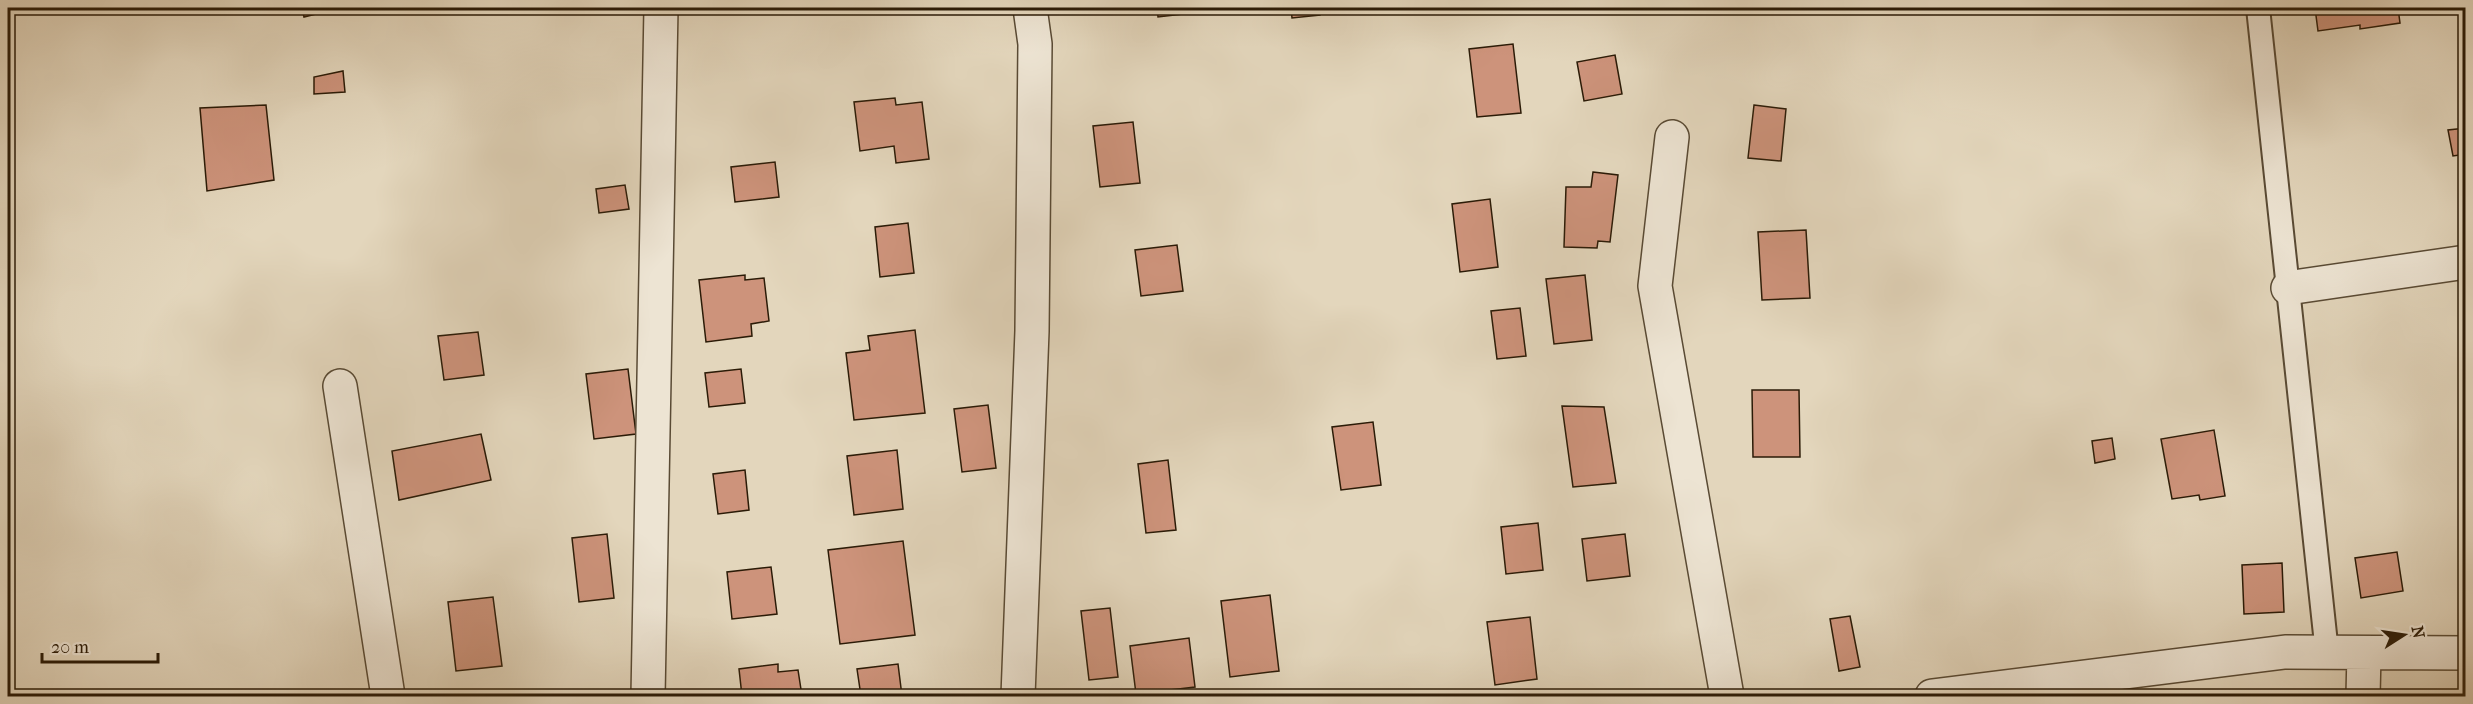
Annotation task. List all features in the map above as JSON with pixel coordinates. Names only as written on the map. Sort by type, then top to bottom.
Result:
[{"type":"street","points":[[648,696],[661,8]]},
{"type":"street","points":[[1018,696],[1032,331],[1035,44],[1030,8]]},
{"type":"street","points":[[1672,137],[1655,286],[1727,696]]},
{"type":"street","points":[[2288,288],[2466,262]]},
{"type":"street","points":[[340,386],[388,696]]},
{"type":"street","points":[[1932,696],[2285,652],[2466,653]]},
{"type":"street","points":[[2363,696],[2364,653]]},
{"type":"lane","points":[[2258,8],[2327,652]]},
{"type":"building","points":[[302,8],[336,8],[336,9],[304,17]]},
{"type":"building","points":[[1157,8],[1200,8],[1200,12],[1158,17]]},
{"type":"building","points":[[1291,8],[1320,8],[1320,15],[1292,18]]},
{"type":"building","points":[[2315,8],[2398,8],[2400,23],[2360,29],[2360,25],[2318,31]]},
{"type":"building","points":[[1513,44],[1521,113],[1477,117],[1469,49]]},
{"type":"building","points":[[1615,55],[1622,94],[1584,101],[1577,62]]},
{"type":"building","points":[[343,71],[345,92],[314,94],[314,77]]},
{"type":"building","points":[[895,98],[896,105],[922,102],[929,159],[896,163],[894,146],[860,151],[854,102]]},
{"type":"building","points":[[266,105],[274,180],[207,191],[200,108]]},
{"type":"building","points":[[1754,105],[1786,109],[1781,161],[1748,158]]},
{"type":"building","points":[[1133,122],[1140,183],[1100,187],[1093,126]]},
{"type":"building","points":[[2466,128],[2466,154],[2453,156],[2448,130]]},
{"type":"building","points":[[775,162],[779,197],[735,202],[731,167]]},
{"type":"building","points":[[1593,172],[1618,175],[1610,242],[1598,241],[1597,248],[1564,247],[1566,187],[1591,187]]},
{"type":"building","points":[[625,185],[629,209],[599,213],[596,189]]},
{"type":"building","points":[[1490,199],[1498,267],[1460,272],[1452,204]]},
{"type":"building","points":[[908,223],[914,273],[880,277],[875,227]]},
{"type":"building","points":[[1806,230],[1810,298],[1762,300],[1758,232]]},
{"type":"building","points":[[1177,245],[1183,291],[1141,296],[1135,250]]},
{"type":"building","points":[[745,275],[745,280],[764,278],[769,321],[751,324],[752,336],[706,342],[699,280]]},
{"type":"building","points":[[1585,275],[1592,340],[1554,344],[1546,279]]},
{"type":"building","points":[[1520,308],[1526,356],[1497,359],[1491,311]]},
{"type":"building","points":[[915,330],[925,413],[854,420],[846,353],[870,350],[868,336]]},
{"type":"building","points":[[478,332],[484,375],[444,380],[438,336]]},
{"type":"building","points":[[628,369],[636,434],[594,439],[586,374]]},
{"type":"building","points":[[741,369],[745,403],[709,407],[705,373]]},
{"type":"building","points":[[1752,390],[1799,390],[1800,457],[1753,457]]},
{"type":"building","points":[[988,405],[996,468],[962,472],[954,409]]},
{"type":"building","points":[[1562,406],[1604,407],[1616,483],[1573,487]]},
{"type":"building","points":[[1373,422],[1381,485],[1341,490],[1332,427]]},
{"type":"building","points":[[2214,430],[2225,496],[2200,500],[2199,495],[2172,499],[2161,439]]},
{"type":"building","points":[[481,434],[491,480],[399,500],[392,451]]},
{"type":"building","points":[[2112,438],[2115,459],[2095,463],[2092,441]]},
{"type":"building","points":[[897,450],[903,509],[854,515],[847,456]]},
{"type":"building","points":[[1168,460],[1176,530],[1146,533],[1138,464]]},
{"type":"building","points":[[745,470],[749,510],[718,514],[713,474]]},
{"type":"building","points":[[1538,523],[1543,570],[1506,574],[1501,527]]},
{"type":"building","points":[[607,534],[614,598],[579,602],[572,538]]},
{"type":"building","points":[[1625,534],[1630,576],[1587,581],[1582,539]]},
{"type":"building","points":[[903,541],[915,635],[840,644],[828,550]]},
{"type":"building","points":[[2397,552],[2403,591],[2361,598],[2355,558]]},
{"type":"building","points":[[2282,563],[2284,612],[2244,614],[2242,565]]},
{"type":"building","points":[[771,567],[777,614],[732,619],[727,572]]},
{"type":"building","points":[[1270,595],[1279,671],[1230,677],[1221,601]]},
{"type":"building","points":[[493,597],[502,666],[456,671],[448,602]]},
{"type":"building","points":[[1110,608],[1118,677],[1089,680],[1081,611]]},
{"type":"building","points":[[1850,616],[1860,667],[1839,671],[1830,619]]},
{"type":"building","points":[[1530,617],[1537,679],[1495,685],[1487,622]]},
{"type":"building","points":[[1189,638],[1195,687],[1136,694],[1130,646]]},
{"type":"building","points":[[778,664],[778,672],[798,670],[802,696],[742,696],[739,669]]},
{"type":"building","points":[[898,664],[902,696],[861,696],[857,669]]}]
